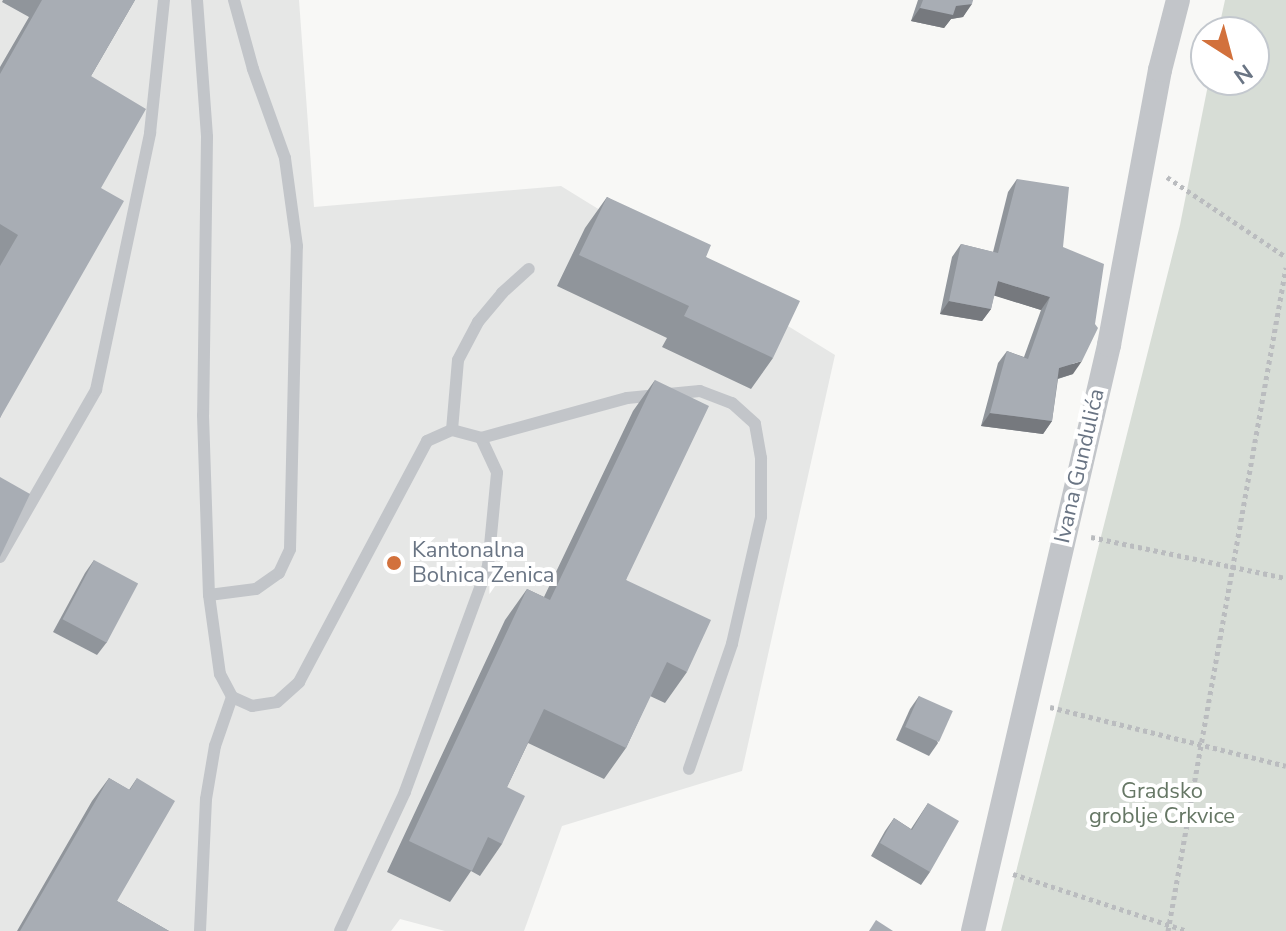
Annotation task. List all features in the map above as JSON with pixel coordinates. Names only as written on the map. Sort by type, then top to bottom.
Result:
[{"type":"street","name":"Ivana Gundulića","points":[[973,931],[1029,701],[1064,531],[1109,345],[1160,70],[1178,0]]},
{"type":"lane","points":[[0,557],[96,390],[150,133],[164,0]]},
{"type":"lane","points":[[197,0],[207,137],[203,415],[209,595],[220,674],[232,697],[252,706],[277,702],[299,682],[427,441],[452,430],[481,438],[627,398],[700,391],[732,403],[755,424],[761,458],[761,517],[732,644],[689,769]]},
{"type":"lane","points":[[209,595],[256,589],[279,573],[290,549],[297,246],[285,158],[253,69],[234,0]]},
{"type":"lane","points":[[452,430],[458,360],[478,322],[502,293],[529,269]]},
{"type":"lane","points":[[340,931],[405,792],[488,566],[497,473],[481,438]]},
{"type":"lane","points":[[200,931],[206,799],[215,746],[232,697]]},
{"type":"path","points":[[1143,161],[1286,257]]},
{"type":"path","points":[[1169,928],[1286,267]]},
{"type":"path","points":[[1064,531],[1286,578]]},
{"type":"path","points":[[1029,701],[1286,766]]},
{"type":"path","points":[[989,867],[1169,928],[1187,931]]},
{"type":"shaded area","name":"Kantonalna Bolnica Zenica","points":[[0,0],[299,0],[314,207],[561,186],[835,355],[742,771],[562,826],[524,931],[445,931],[400,919],[391,931],[0,931]]},
{"type":"green space","name":"Gradsko groblje Crkvice","points":[[1225,0],[1286,0],[1286,931],[1001,931],[1180,225],[1206,96],[1270,96],[1270,16],[1222,16]]},
{"type":"building","points":[[42,0],[135,0],[91,76],[146,109],[101,188],[124,201],[0,418],[0,266],[18,235],[0,224],[0,74]]},
{"type":"building","points":[[923,0],[973,0],[972,4],[956,6],[953,15],[920,8]]},
{"type":"building","points":[[1017,179],[1069,187],[1063,247],[1104,264],[1095,324],[1098,328],[1082,361],[1059,368],[1052,421],[990,413],[1007,351],[1028,359],[1050,297],[998,281],[991,309],[949,301],[961,244],[998,253]]},
{"type":"building","points":[[607,197],[711,245],[706,257],[800,301],[773,358],[684,316],[689,306],[579,255]]},
{"type":"building","points":[[655,380],[709,406],[626,580],[711,620],[687,672],[667,662],[626,748],[544,709],[507,787],[525,796],[502,844],[488,837],[472,871],[409,841],[527,589],[550,600]]},
{"type":"building","points":[[0,477],[30,494],[0,557]]},
{"type":"building","points":[[94,560],[138,583],[107,643],[63,619]]},
{"type":"building","points":[[919,696],[953,711],[939,742],[905,727]]},
{"type":"building","points":[[109,778],[130,790],[137,778],[175,801],[117,901],[169,931],[20,931]]},
{"type":"building","points":[[928,803],[959,821],[930,872],[880,843],[894,818],[912,830]]},
{"type":"building","points":[[876,920],[893,931],[869,931]]},
{"type":"place","name":"Kantonalna Bolnica Zenica","points":[[394,563]]}]
